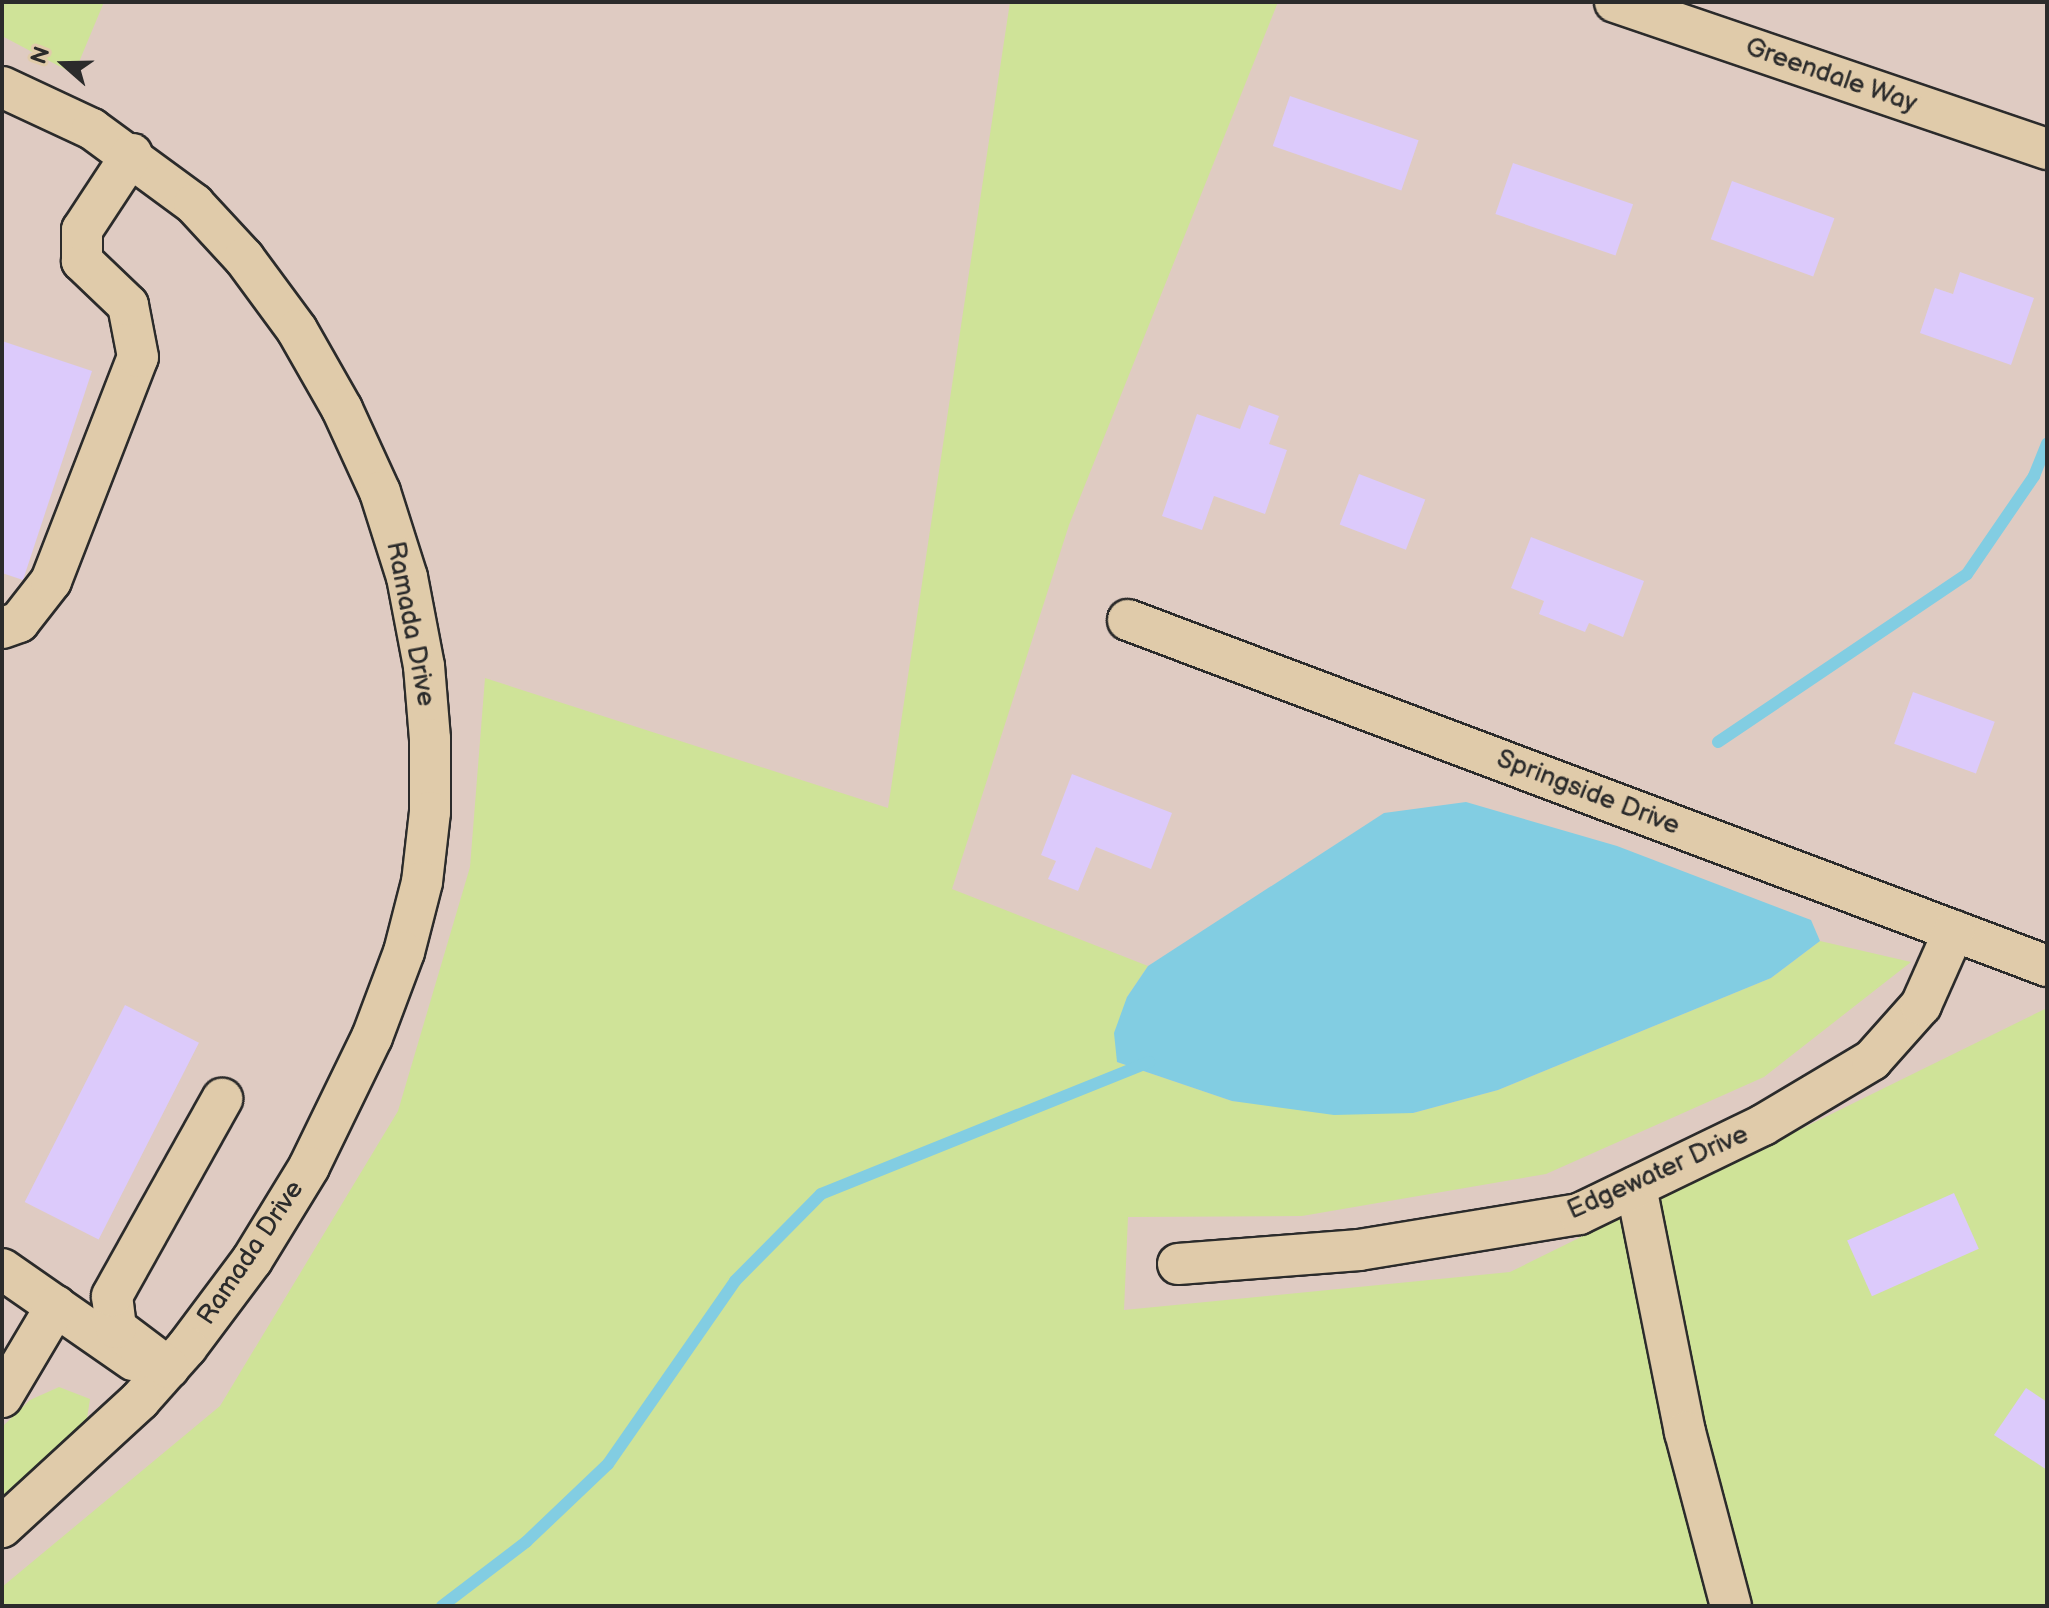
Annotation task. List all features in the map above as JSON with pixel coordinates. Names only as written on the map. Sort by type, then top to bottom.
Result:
[{"type":"street","name":"Greendale Way","points":[[1615,2],[2047,149]]},
{"type":"street","name":"Ramada Drive","points":[[2,87],[92,129],[132,154],[194,204],[244,258],[297,330],[342,409],[380,492],[407,577],[424,666],[430,739],[430,812],[422,882],[404,952],[372,1037],[309,1167],[252,1260],[164,1373],[2,1527]]},
{"type":"street","points":[[2,628],[19,622],[51,581],[138,357],[128,305],[82,261],[82,230],[132,154]]},
{"type":"street","name":"Springside Drive","points":[[1128,620],[2047,966]]},
{"type":"street","name":"Edgewater Drive","points":[[1178,1264],[1359,1250],[1579,1214],[1763,1125],[1872,1060],[1921,1005],[1954,931]]},
{"type":"street","points":[[164,1373],[116,1328],[112,1296],[222,1099]]},
{"type":"street","points":[[1636,1187],[1685,1432],[1731,1606]]},
{"type":"street","points":[[2,1269],[164,1373]]},
{"type":"street","points":[[5,1386],[56,1306]]},
{"type":"green space","points":[[2,2],[104,2],[74,74],[2,36]]},
{"type":"green space","points":[[1010,2],[1278,2],[1069,525],[952,889],[1148,966],[1127,997],[1117,1062],[1232,1101],[1413,1113],[1498,1090],[1771,978],[1820,941],[1911,962],[1764,1077],[1546,1174],[1302,1216],[1128,1217],[1124,1310],[1510,1272],[2047,1008],[2047,1606],[2,1606],[2,1587],[220,1406],[398,1111],[470,867],[485,678],[888,808]]},
{"type":"green space","points":[[59,1387],[90,1399],[85,1431],[2,1507],[2,1427],[30,1400]]},
{"type":"water","points":[[1466,802],[1617,846],[1811,920],[1820,941],[1771,978],[1498,1090],[1413,1113],[1334,1115],[1232,1101],[1117,1062],[1114,1033],[1127,997],[1148,966],[1384,813]]},
{"type":"building","points":[[1290,96],[1419,140],[1401,190],[1273,146]]},
{"type":"building","points":[[1513,163],[1633,204],[1616,255],[1495,214]]},
{"type":"building","points":[[1732,181],[1834,218],[1813,277],[1711,239]]},
{"type":"building","points":[[1960,272],[2034,298],[2011,365],[1920,333],[1935,288],[1953,294]]},
{"type":"building","points":[[2,341],[92,371],[23,580],[2,573]]},
{"type":"building","points":[[1249,405],[1279,416],[1269,444],[1287,450],[1265,514],[1214,496],[1202,530],[1162,516],[1197,414],[1240,429]]},
{"type":"building","points":[[1359,474],[1425,499],[1406,550],[1340,524]]},
{"type":"building","points":[[1531,537],[1644,581],[1623,637],[1589,623],[1585,632],[1539,614],[1544,601],[1511,588]]},
{"type":"building","points":[[1913,692],[1995,722],[1976,773],[1894,744]]},
{"type":"building","points":[[1072,774],[1172,813],[1151,869],[1096,847],[1078,891],[1048,879],[1056,861],[1041,855]]},
{"type":"building","points":[[125,1005],[199,1043],[99,1240],[25,1202]]},
{"type":"building","points":[[1954,1193],[1979,1249],[1872,1296],[1847,1241]]},
{"type":"building","points":[[2026,1388],[2047,1402],[2047,1470],[1994,1435]]},
{"type":"waterway","points":[[1718,742],[1967,574],[2034,476],[2047,443]]},
{"type":"waterway","points":[[442,1606],[526,1542],[608,1464],[735,1281],[821,1194],[1150,1062]]}]
